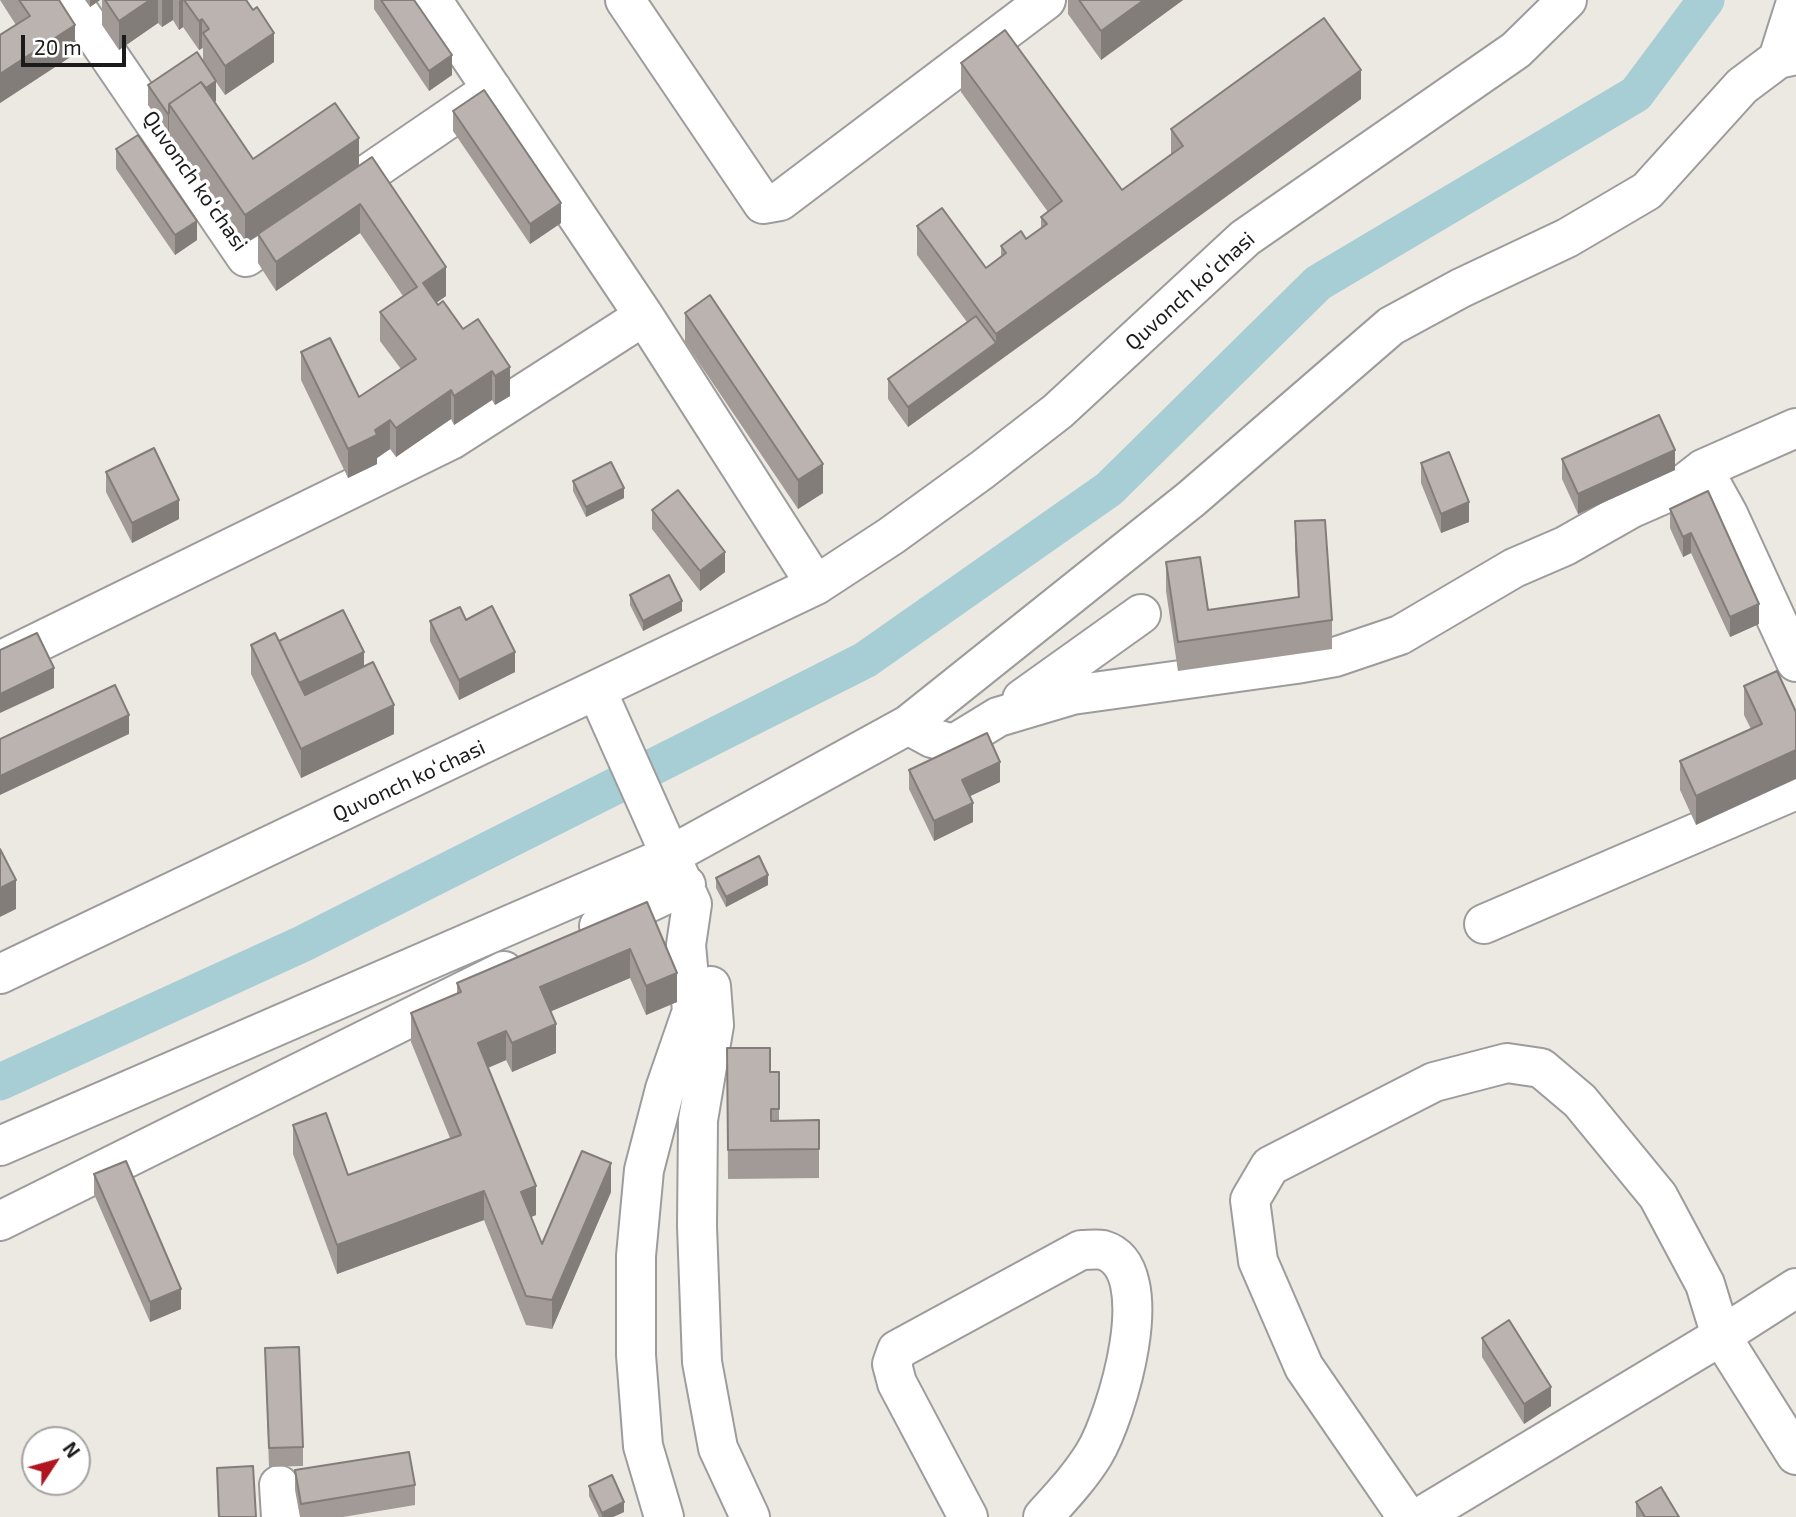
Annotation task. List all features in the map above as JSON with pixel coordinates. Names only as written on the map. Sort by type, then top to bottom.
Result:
[{"type":"street","name":"Quvonch koʻchasi","points":[[71,0],[246,257],[492,89]]},
{"type":"street","points":[[432,0],[644,316],[816,585]]},
{"type":"street","points":[[625,0],[763,204],[780,201],[1046,0]]},
{"type":"street","name":"Quvonch koʻchasi","points":[[0,974],[816,585],[891,537],[1058,411],[1245,239],[1516,50],[1567,0]]},
{"type":"street","points":[[0,1221],[683,881],[908,725],[1191,499],[1391,326],[1461,288],[1567,238],[1647,191],[1742,86],[1787,57],[1796,2]]},
{"type":"street","points":[[0,662],[451,440],[644,316]]},
{"type":"street","points":[[998,717],[1072,695],[1335,657],[1400,635],[1514,568],[1565,546],[1632,509],[1680,487],[1703,469],[1796,428]]},
{"type":"street","points":[[1703,469],[1728,514],[1796,662]]},
{"type":"street","points":[[908,725],[933,738],[954,744],[998,717],[1141,614]]},
{"type":"street","points":[[597,691],[709,944],[714,1025],[698,1121],[696,1226],[702,1362],[718,1448],[750,1517]]},
{"type":"street","points":[[1484,924],[1796,790]]},
{"type":"street","points":[[0,1146],[683,881]]},
{"type":"street","points":[[664,1517],[643,1446],[636,1354],[636,1256],[644,1170],[665,1089],[692,1011],[683,881]]},
{"type":"street","points":[[1407,1517],[1304,1367],[1258,1261],[1250,1200],[1270,1166],[1434,1082],[1507,1063],[1541,1068],[1580,1101],[1658,1196],[1705,1284],[1721,1336],[1796,1455]]},
{"type":"street","points":[[968,1517],[897,1382],[892,1364],[897,1350],[1081,1250],[1104,1250],[1118,1260],[1130,1279],[1128,1355],[1119,1394],[1094,1453],[1043,1517]]},
{"type":"street","points":[[1420,1517],[1721,1336],[1796,1287]]},
{"type":"building","points":[[19,0],[59,0],[75,25],[0,74],[0,35],[30,16]]},
{"type":"building","points":[[105,0],[150,0],[119,21]]},
{"type":"building","points":[[184,0],[246,0],[253,10],[257,7],[274,33],[225,66],[203,33],[209,29],[202,19],[199,21]]},
{"type":"building","points":[[381,0],[414,0],[452,55],[429,71]]},
{"type":"building","points":[[1079,0],[1144,0],[1101,31]]},
{"type":"building","points":[[1324,18],[1361,70],[996,334],[917,226],[942,208],[986,268],[1006,253],[1001,246],[1021,231],[1026,239],[1047,224],[1041,217],[1062,201],[961,63],[1005,30],[1122,190],[1183,146],[1171,129]]},
{"type":"building","points":[[197,52],[216,81],[206,88],[201,82],[169,104],[168,114],[148,85]]},
{"type":"building","points":[[201,82],[253,159],[335,103],[359,138],[245,215],[169,104]]},
{"type":"building","points":[[484,90],[561,203],[530,224],[453,111]]},
{"type":"building","points":[[138,135],[197,221],[175,235],[116,149]]},
{"type":"building","points":[[372,157],[446,267],[423,283],[438,305],[443,301],[463,329],[478,319],[510,367],[495,376],[492,371],[454,396],[451,390],[396,428],[390,420],[375,430],[377,435],[348,449],[301,352],[330,338],[359,397],[416,359],[380,312],[417,287],[360,204],[276,262],[258,234]]},
{"type":"building","points":[[710,295],[823,464],[798,480],[685,313]]},
{"type":"building","points":[[976,316],[996,343],[908,407],[888,379]]},
{"type":"building","points":[[1659,415],[1675,450],[1578,494],[1562,459]]},
{"type":"building","points":[[154,448],[179,500],[132,523],[106,472]]},
{"type":"building","points":[[1449,452],[1469,502],[1441,514],[1421,463]]},
{"type":"building","points":[[611,462],[624,488],[586,507],[573,481]]},
{"type":"building","points":[[678,490],[725,552],[700,571],[652,510]]},
{"type":"building","points":[[1708,491],[1759,604],[1730,617],[1691,533],[1683,537],[1670,509]]},
{"type":"building","points":[[1325,520],[1332,620],[1178,642],[1166,562],[1200,557],[1208,610],[1299,597],[1295,521]]},
{"type":"building","points":[[669,575],[682,601],[643,621],[630,595]]},
{"type":"building","points":[[492,606],[515,652],[459,680],[430,621],[460,607],[466,620]]},
{"type":"building","points":[[343,610],[364,652],[299,683],[279,641]]},
{"type":"building","points":[[37,633],[54,668],[0,694],[0,650]]},
{"type":"building","points":[[275,633],[305,695],[373,662],[394,705],[301,749],[251,645]]},
{"type":"building","points":[[1777,671],[1796,712],[1796,750],[1696,796],[1680,761],[1762,724],[1744,686]]},
{"type":"building","points":[[115,685],[129,715],[0,776],[0,739]]},
{"type":"building","points":[[987,733],[1000,762],[962,780],[973,803],[934,821],[909,770]]},
{"type":"building","points":[[0,849],[16,880],[0,888]]},
{"type":"building","points":[[759,856],[768,875],[726,897],[716,878]]},
{"type":"building","points":[[647,902],[677,973],[646,986],[630,949],[540,987],[556,1024],[512,1043],[506,1031],[478,1043],[536,1186],[521,1192],[542,1244],[582,1151],[611,1163],[552,1300],[526,1296],[484,1191],[337,1245],[293,1125],[326,1113],[348,1175],[461,1135],[411,1013],[461,992],[457,983]]},
{"type":"building","points":[[727,1048],[770,1048],[770,1072],[779,1072],[779,1109],[771,1109],[771,1121],[819,1120],[819,1149],[728,1150]]},
{"type":"building","points":[[126,1161],[181,1289],[150,1302],[94,1174]]},
{"type":"building","points":[[1509,1320],[1551,1387],[1524,1404],[1482,1338]]},
{"type":"building","points":[[299,1347],[303,1447],[269,1448],[265,1348]]},
{"type":"building","points":[[409,1452],[415,1485],[301,1504],[295,1470]]},
{"type":"building","points":[[253,1466],[256,1517],[219,1517],[217,1468]]},
{"type":"building","points":[[612,1475],[624,1502],[602,1513],[589,1486]]},
{"type":"building","points":[[1661,1487],[1679,1517],[1645,1517],[1636,1502]]},
{"type":"waterway","points":[[0,1082],[302,944],[865,660],[1109,489],[1318,283],[1636,94],[1706,0]]}]
